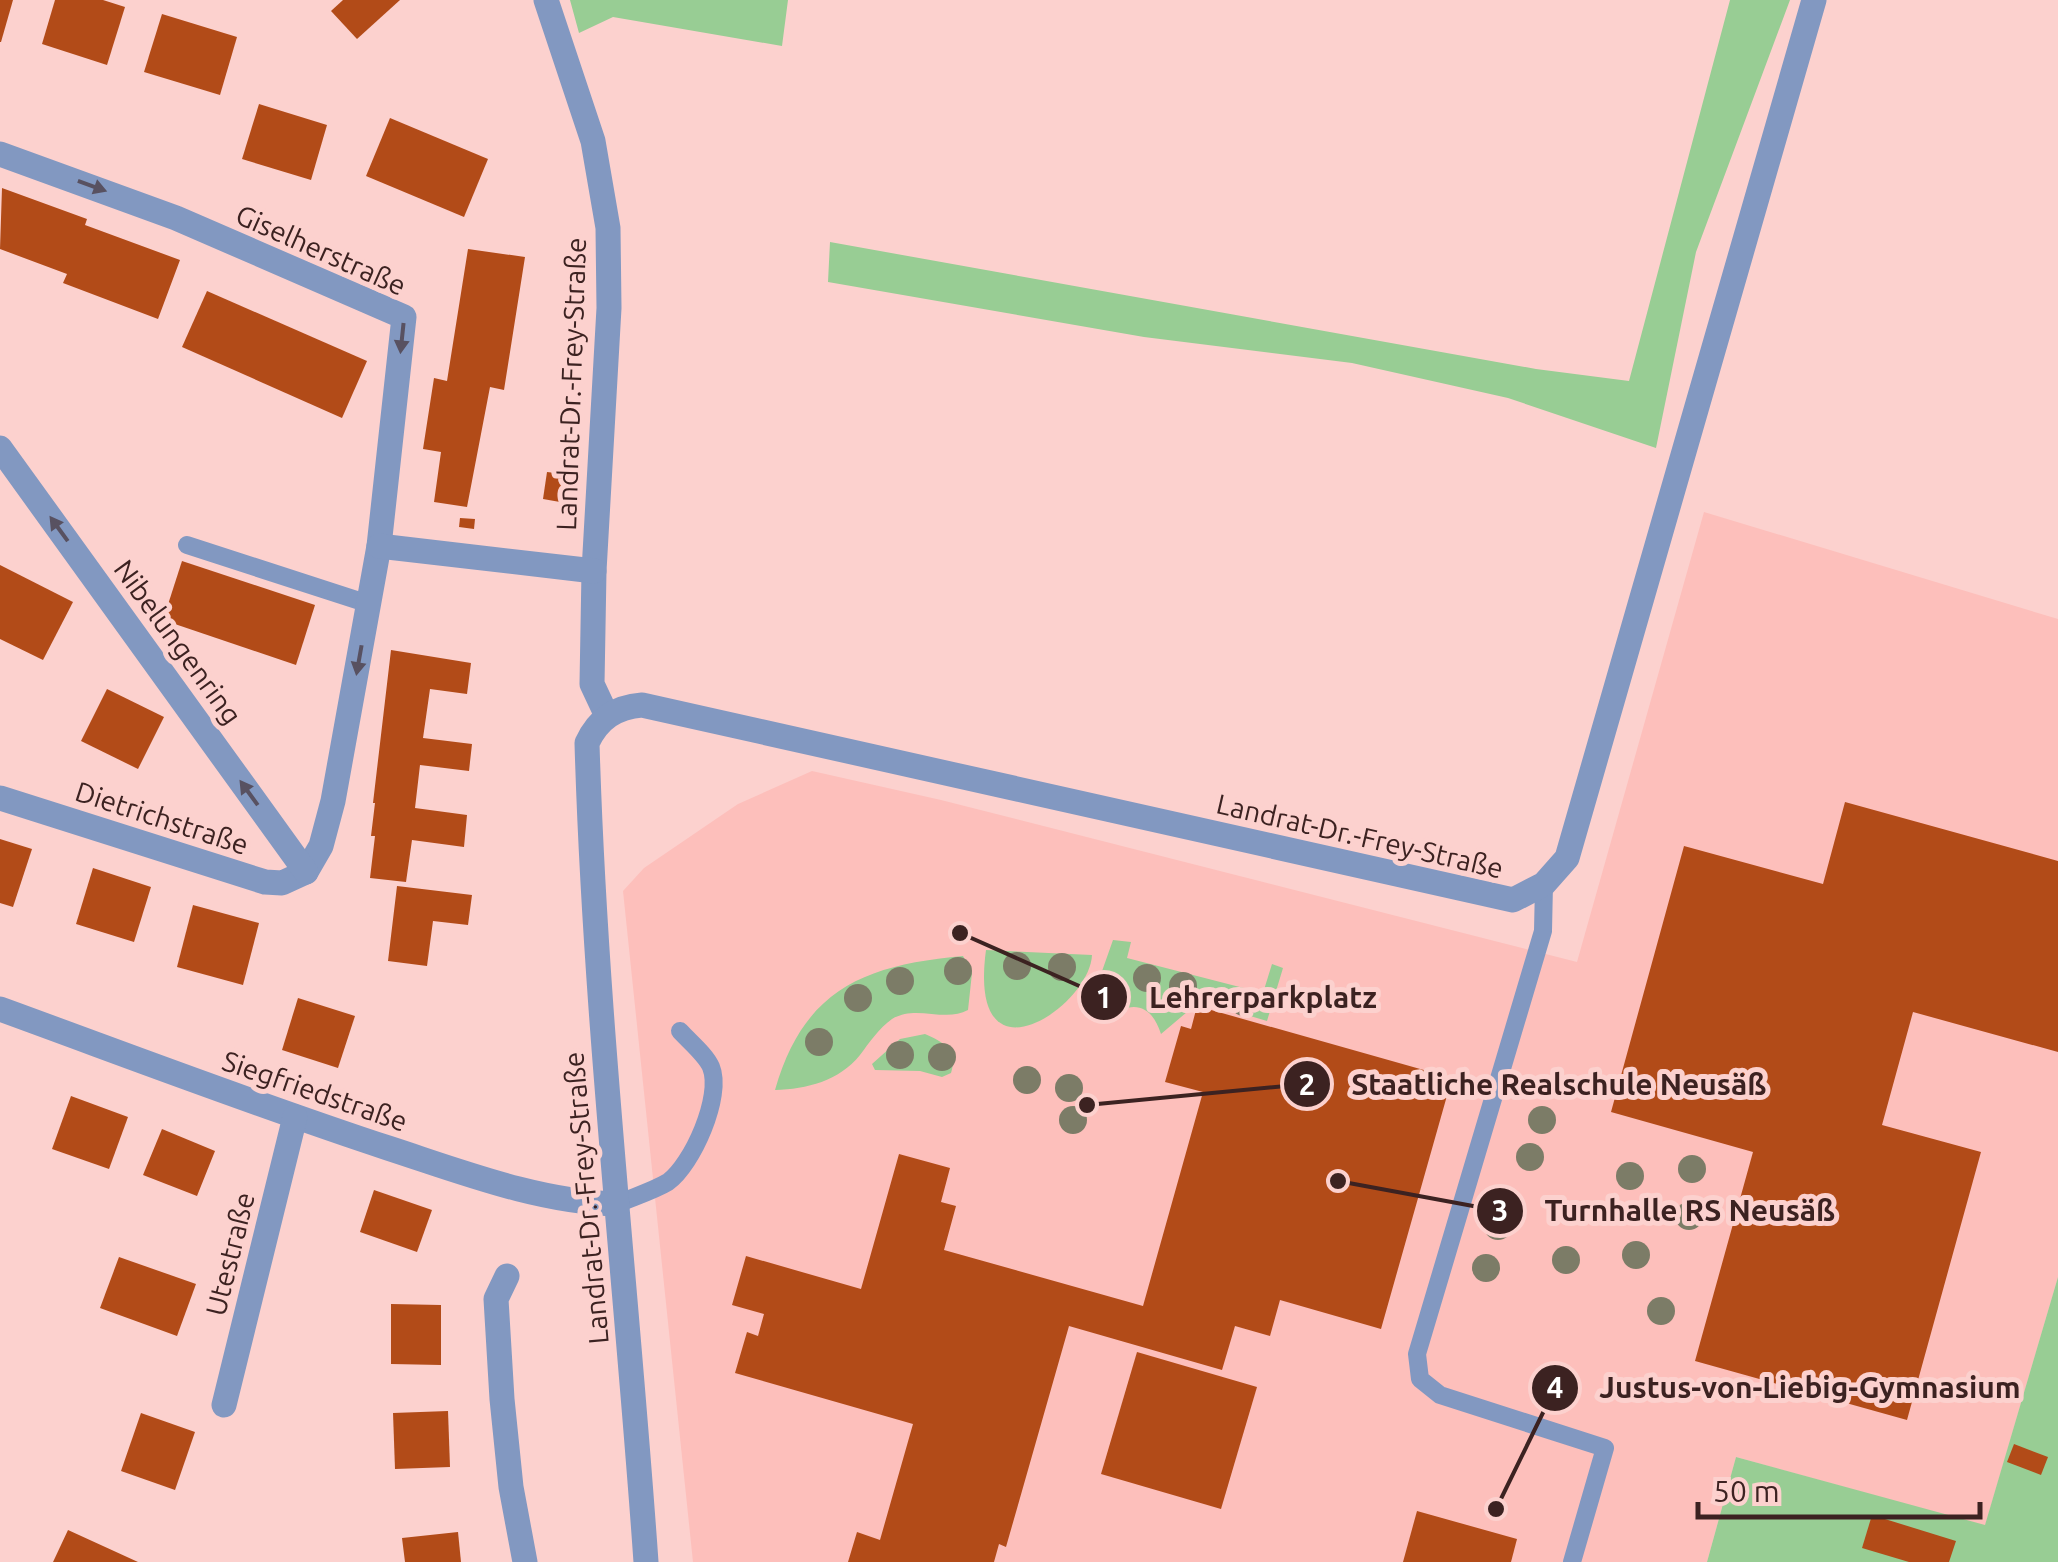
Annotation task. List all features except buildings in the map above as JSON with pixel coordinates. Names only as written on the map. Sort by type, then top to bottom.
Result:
[{"type":"street","name":"Landrat-Dr.-Frey-Straße","points":[[546,0],[593,141],[608,228],[609,308],[594,571],[592,684],[607,716]]},
{"type":"street","points":[[1544,884],[1567,858],[1814,0]]},
{"type":"street","name":"Giselherstraße","points":[[0,154],[176,218],[404,317],[369,604],[333,801],[321,846],[306,872]]},
{"type":"street","name":"Nibelungenring","points":[[0,448],[306,872]]},
{"type":"street","points":[[379,546],[594,571]]},
{"type":"street","name":"Landrat-Dr.-Frey-Straße","points":[[646,1562],[629,1320],[600,1027],[587,743],[607,716],[616,710],[642,705],[679,712],[1513,900],[1544,884]]},
{"type":"street","name":"Dietrichstraße","points":[[0,798],[265,882],[282,883],[306,872]]},
{"type":"street","name":"Siegfriedstraße","points":[[0,1009],[295,1117],[475,1177],[582,1203],[617,1204]]},
{"type":"street","name":"Utestraße","points":[[224,1405],[295,1117]]},
{"type":"street","points":[[507,1276],[496,1299],[502,1398],[525,1562]]},
{"type":"lane","points":[[188,545],[369,604]]},
{"type":"lane","points":[[1544,884],[1543,931],[1417,1354],[1420,1379],[1440,1395],[1605,1448],[1572,1562]]},
{"type":"lane","points":[[617,1204],[670,1181],[691,1156],[707,1117],[714,1093],[712,1067],[680,1031]]},
{"type":"shaded area","points":[[1704,512],[2058,619],[2058,1277],[1985,1526],[1736,1457],[1707,1562],[693,1562],[623,891],[644,868],[738,804],[812,771],[941,800],[1577,962]]},
{"type":"green space","points":[[570,0],[788,0],[782,46],[613,17],[579,33]]},
{"type":"green space","points":[[1730,0],[1790,0],[1696,252],[1656,448],[1508,398],[1352,363],[1144,337],[828,282],[830,242],[1536,369],[1629,381]]},
{"type":"green space","points":[[1113,940],[1131,942],[1127,958],[1263,993],[1272,964],[1283,968],[1267,1021],[1200,1001],[1161,1034],[1151,1015],[1137,1007],[1121,1010],[1104,1021],[1097,1020],[1089,1008]]},
{"type":"green space","points":[[986,950],[1092,955],[1086,975],[1072,996],[1053,1013],[1031,1024],[1011,1027],[994,1017],[985,993]]},
{"type":"green space","points":[[963,956],[972,973],[968,1010],[950,1015],[901,1015],[883,1027],[852,1064],[832,1077],[799,1088],[775,1090],[787,1055],[803,1027],[844,988],[897,966]]},
{"type":"green space","points":[[925,1034],[951,1053],[951,1073],[942,1077],[920,1071],[875,1070],[872,1064],[900,1039]]},
{"type":"green space","points":[[2058,1277],[2058,1562],[1707,1562],[1736,1457],[1985,1525]]},
{"type":"place","name":"Lehrerparkplatz","points":[[960,933]]},
{"type":"place","name":"Staatliche Realschule Neusäß","points":[[1087,1105]]},
{"type":"place","name":"Turnhalle RS Neusäß","points":[[1338,1181]]},
{"type":"place","name":"Justus-von-Liebig-Gymnasium","points":[[1496,1509]]}]
